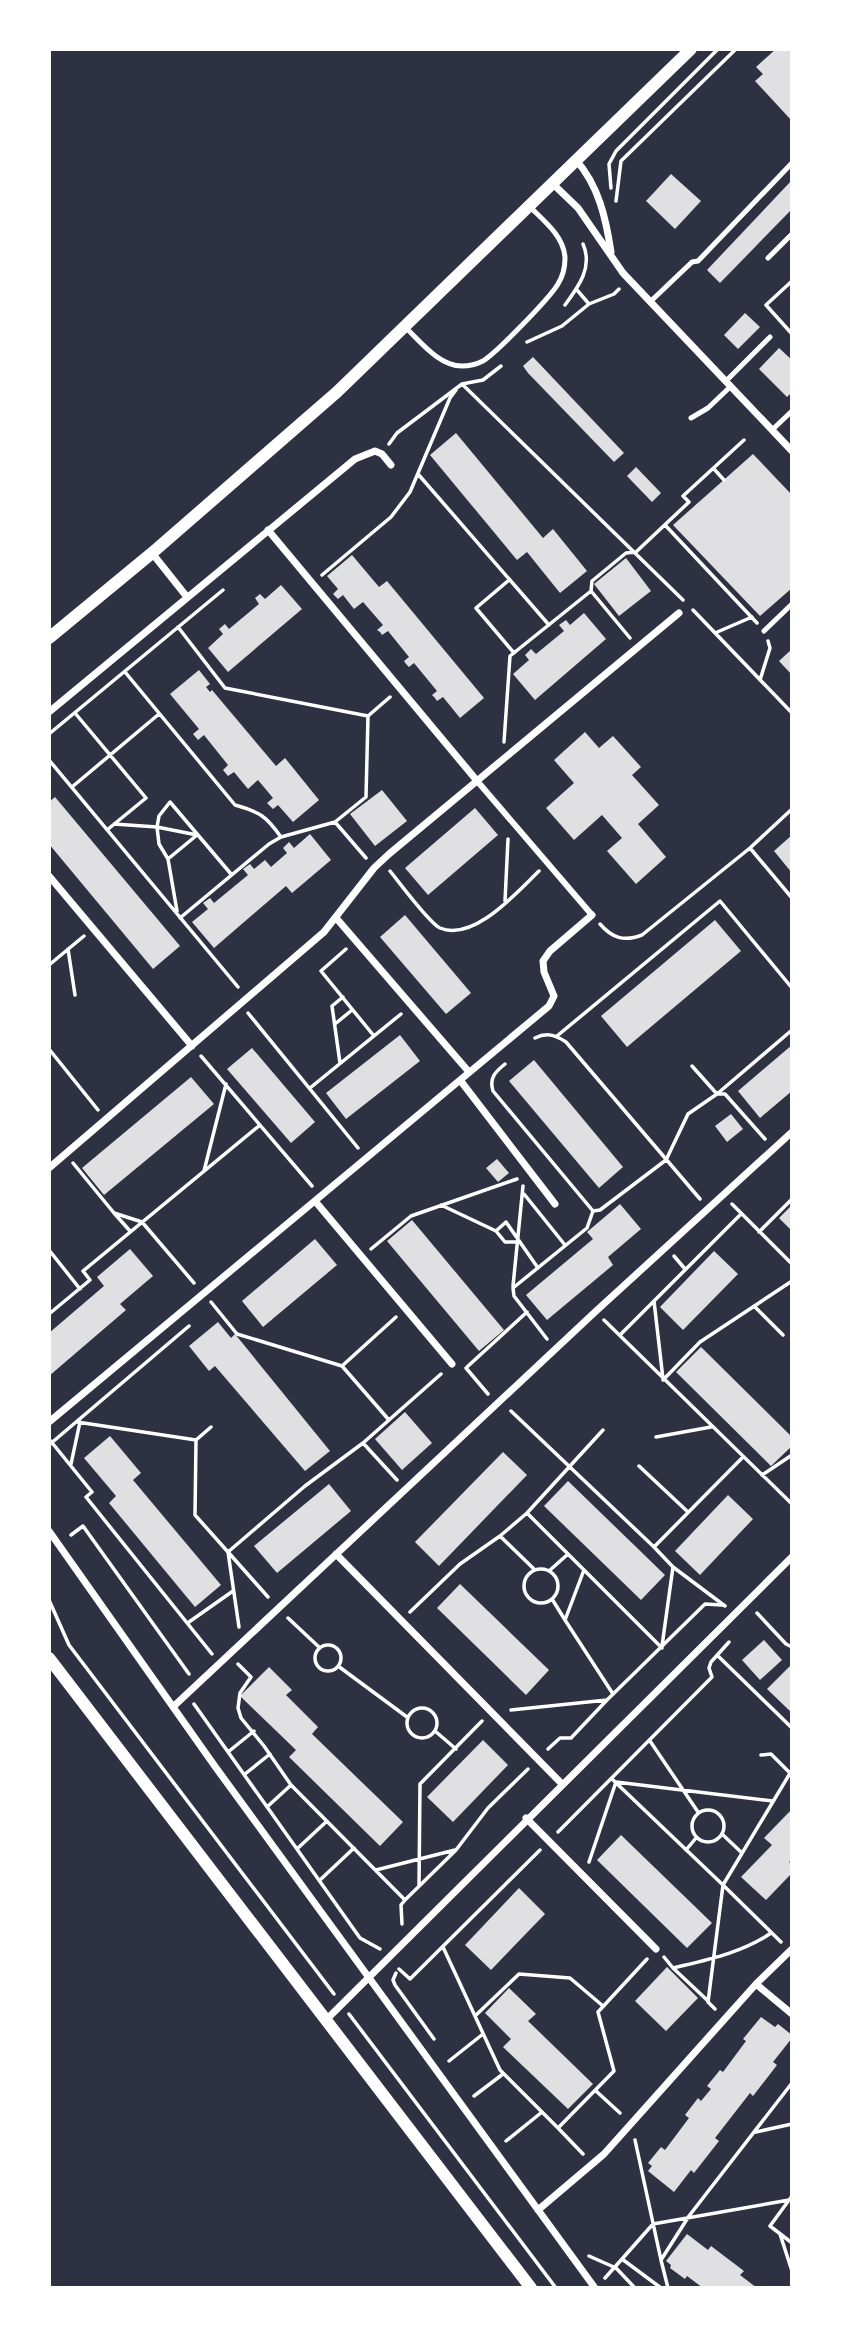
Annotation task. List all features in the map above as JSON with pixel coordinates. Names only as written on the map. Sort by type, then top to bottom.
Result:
[{"type":"street","points":[[49,638],[152,553],[337,392],[691,49]]},
{"type":"street","points":[[576,160],[595,187],[607,224],[612,256]]},
{"type":"street","points":[[552,183],[578,208],[629,279],[792,451]]},
{"type":"street","points":[[49,712],[355,459],[371,452],[382,454],[391,465]]},
{"type":"street","points":[[49,1422],[553,1002],[552,989],[544,972],[543,961],[550,951],[592,915],[268,530]]},
{"type":"street","points":[[152,553],[187,597]]},
{"type":"street","points":[[49,1168],[324,932],[337,919],[374,868],[679,613]]},
{"type":"street","points":[[49,876],[192,1046]]},
{"type":"street","points":[[337,919],[469,1072]]},
{"type":"street","points":[[460,1080],[555,1204]]},
{"type":"street","points":[[174,1706],[500,1400],[792,1132]]},
{"type":"street","points":[[315,1201],[452,1364]]},
{"type":"street","points":[[49,1531],[306,1893],[595,2288]]},
{"type":"street","points":[[336,1554],[562,1784]]},
{"type":"street","points":[[326,2020],[526,1818],[792,1557]]},
{"type":"street","points":[[49,1658],[531,2288]]},
{"type":"street","points":[[526,1818],[656,1949]]},
{"type":"street","points":[[538,2210],[592,2165],[632,2124],[724,2019],[791,1950]]},
{"type":"street","points":[[756,1984],[792,2014]]},
{"type":"lane","points":[[650,302],[692,262],[698,261],[792,163]]},
{"type":"lane","points":[[405,327],[443,361],[460,366],[473,365],[492,354],[554,290],[564,268],[565,254],[560,241],[551,227],[529,205]]},
{"type":"lane","points":[[768,258],[792,234]]},
{"type":"lane","points":[[691,418],[708,408],[770,337]]},
{"type":"lane","points":[[772,430],[792,411]]},
{"type":"lane","points":[[765,631],[792,604]]},
{"type":"path","points":[[617,212],[608,172],[611,158],[718,49]]},
{"type":"path","points":[[615,203],[621,161],[736,49]]},
{"type":"path","points":[[520,348],[529,340],[562,326],[589,303],[614,294],[629,279]]},
{"type":"path","points":[[792,281],[766,306],[792,334]]},
{"type":"path","points":[[577,290],[589,303]]},
{"type":"path","points":[[382,454],[397,433],[461,384],[483,380],[504,364]]},
{"type":"path","points":[[312,583],[391,517],[410,492],[450,398],[461,384]]},
{"type":"path","points":[[461,384],[636,552],[792,713]]},
{"type":"path","points":[[638,648],[592,591],[592,581],[626,553],[636,552],[689,502],[683,496],[744,440]]},
{"type":"path","points":[[713,468],[724,480]]},
{"type":"path","points":[[418,474],[549,625]]},
{"type":"path","points":[[665,525],[765,631],[771,648],[760,680]]},
{"type":"path","points":[[509,580],[476,608],[514,653]]},
{"type":"path","points":[[503,762],[510,656],[592,591]]},
{"type":"path","points":[[715,633],[752,617]]},
{"type":"path","points":[[178,627],[225,688],[368,716]]},
{"type":"path","points":[[125,671],[235,805],[268,818],[281,837]]},
{"type":"path","points":[[179,916],[268,844],[281,837],[335,822],[366,797],[368,716],[401,689]]},
{"type":"path","points":[[75,713],[146,798],[107,830]]},
{"type":"path","points":[[72,787],[159,714]]},
{"type":"path","points":[[49,760],[248,998]]},
{"type":"path","points":[[179,916],[168,859],[159,844],[157,827],[159,816],[170,802],[231,874]]},
{"type":"path","points":[[592,915],[614,936],[624,940],[642,935],[750,848],[792,809]]},
{"type":"path","points":[[505,903],[509,817]]},
{"type":"path","points":[[335,822],[374,868]]},
{"type":"path","points":[[114,824],[157,827],[197,835]]},
{"type":"path","points":[[168,859],[197,835]]},
{"type":"path","points":[[750,848],[792,898]]},
{"type":"path","points":[[382,861],[440,928],[449,929],[471,926],[505,903],[547,863]]},
{"type":"path","points":[[556,1036],[720,901],[792,988]]},
{"type":"path","points":[[49,965],[93,928]]},
{"type":"path","points":[[356,940],[321,971],[374,1036]]},
{"type":"path","points":[[68,949],[75,995]]},
{"type":"path","points":[[340,1063],[332,1006],[343,997]]},
{"type":"path","points":[[240,1004],[360,1150]]},
{"type":"path","points":[[310,1088],[411,1005]]},
{"type":"path","points":[[335,1024],[353,1010]]},
{"type":"path","points":[[513,1288],[587,1228],[593,1211],[603,1207],[666,1160],[688,1114],[717,1094],[792,1030]]},
{"type":"path","points":[[526,1045],[541,1035],[556,1036],[566,1042],[708,1208]]},
{"type":"path","points":[[49,1049],[106,1119]]},
{"type":"path","points":[[508,1061],[494,1074],[491,1083],[493,1091],[593,1211]]},
{"type":"path","points":[[692,1066],[717,1094],[725,1094],[773,1149]]},
{"type":"path","points":[[204,1171],[226,1084]]},
{"type":"path","points":[[49,1314],[90,1280],[83,1271],[260,1125]]},
{"type":"path","points":[[66,1154],[130,1231]]},
{"type":"path","points":[[368,1252],[411,1216],[525,1176],[514,1296],[555,1349]]},
{"type":"path","points":[[522,1192],[565,1246]]},
{"type":"path","points":[[723,1195],[792,1264]]},
{"type":"path","points":[[759,1232],[792,1199]]},
{"type":"path","points":[[440,1205],[496,1231],[505,1242],[519,1242]]},
{"type":"path","points":[[114,1213],[142,1222],[237,1334],[342,1366],[389,1420]]},
{"type":"path","points":[[620,1335],[741,1214]]},
{"type":"path","points":[[496,1231],[506,1222],[538,1268]]},
{"type":"path","points":[[49,1250],[80,1289]]},
{"type":"path","points":[[663,1380],[700,1342],[792,1281]]},
{"type":"path","points":[[654,1301],[663,1380]]},
{"type":"path","points":[[754,1306],[783,1335]]},
{"type":"path","points":[[342,1366],[405,1308]]},
{"type":"path","points":[[466,1367],[527,1312]]},
{"type":"path","points":[[595,1312],[792,1504]]},
{"type":"path","points":[[228,1552],[305,1486],[363,1443],[452,1364]]},
{"type":"path","points":[[395,1931],[403,1923],[401,1905],[456,1850],[488,1808],[560,1738],[571,1738],[705,1604],[725,1606],[673,1567],[500,1400]]},
{"type":"path","points":[[71,1465],[79,1422],[196,1440]]},
{"type":"path","points":[[211,1427],[196,1440],[195,1515],[279,1608],[320,1648]]},
{"type":"path","points":[[656,1437],[711,1427]]},
{"type":"path","points":[[400,1621],[460,1564],[527,1513],[568,1465],[603,1430]]},
{"type":"path","points":[[49,1439],[92,1492],[86,1497],[219,1664]]},
{"type":"path","points":[[363,1443],[406,1489]]},
{"type":"path","points":[[762,1475],[792,1455]]},
{"type":"path","points":[[654,1547],[743,1457]]},
{"type":"path","points":[[639,1466],[688,1512]]},
{"type":"path","points":[[527,1513],[662,1648]]},
{"type":"path","points":[[71,1535],[83,1526],[196,1685],[194,1703],[360,1938],[378,1946],[410,1979],[549,1841],[614,1781],[712,1677],[709,1668],[733,1638]]},
{"type":"path","points":[[500,1536],[534,1569],[549,1571],[558,1582],[558,1589],[552,1599],[538,1603],[526,1596],[523,1583],[534,1569]]},
{"type":"path","points":[[228,1552],[241,1643]]},
{"type":"path","points":[[549,1571],[568,1554]]},
{"type":"path","points":[[662,1648],[673,1567]]},
{"type":"path","points":[[565,1620],[584,1570]]},
{"type":"path","points":[[188,1622],[233,1591]]},
{"type":"path","points":[[552,1599],[613,1694]]},
{"type":"path","points":[[49,1600],[69,1645],[556,2288]]},
{"type":"path","points":[[749,1622],[766,1604]]},
{"type":"path","points":[[757,1613],[792,1648]]},
{"type":"path","points":[[327,1645],[336,1648],[341,1657],[338,1666],[330,1671],[320,1668],[315,1659],[320,1648],[327,1645]]},
{"type":"path","points":[[229,1655],[251,1678],[240,1693],[238,1708],[242,1717],[291,1785],[405,1900]]},
{"type":"path","points":[[717,1655],[792,1728]]},
{"type":"path","points":[[338,1666],[407,1717]]},
{"type":"path","points":[[419,1886],[420,1784],[491,1712],[607,1700]]},
{"type":"path","points":[[426,1708],[437,1721],[435,1731],[429,1737],[417,1738],[408,1730],[407,1717],[414,1709],[426,1708]]},
{"type":"path","points":[[214,1765],[254,1731]]},
{"type":"path","points":[[435,1731],[456,1749]]},
{"type":"path","points":[[650,1741],[698,1813]]},
{"type":"path","points":[[230,1787],[271,1754]]},
{"type":"path","points":[[708,2001],[723,1885],[791,1771],[771,1754],[761,1755]]},
{"type":"path","points":[[614,1781],[773,1801]]},
{"type":"path","points":[[614,1781],[791,1950]]},
{"type":"path","points":[[584,1876],[614,1781]]},
{"type":"path","points":[[253,1819],[291,1785]]},
{"type":"path","points":[[705,1810],[717,1813],[724,1824],[722,1834],[710,1842],[697,1838],[691,1828],[692,1822],[698,1813],[705,1810]]},
{"type":"path","points":[[284,1862],[327,1821]]},
{"type":"path","points":[[722,1834],[742,1853]]},
{"type":"path","points":[[686,1850],[697,1838]]},
{"type":"path","points":[[306,1893],[354,1848]]},
{"type":"path","points":[[376,1870],[456,1850]]},
{"type":"path","points":[[673,1968],[713,1958],[759,1941],[771,1933]]},
{"type":"path","points":[[443,1947],[503,2074],[592,2165]]},
{"type":"path","points":[[558,2128],[614,2071],[598,2012],[656,1949],[724,2019]]},
{"type":"path","points":[[399,1969],[394,1975],[395,1985],[434,2039]]},
{"type":"path","points":[[475,2016],[519,1974],[570,1978],[603,2006]]},
{"type":"path","points":[[456,2070],[449,2061],[483,2035]]},
{"type":"path","points":[[474,2096],[503,2074]]},
{"type":"path","points":[[661,2260],[688,2218],[792,2083]]},
{"type":"path","points":[[468,2087],[481,2105]]},
{"type":"path","points":[[596,2091],[632,2124]]},
{"type":"path","points":[[500,2133],[506,2141],[542,2112]]},
{"type":"path","points":[[754,2132],[792,2124]]},
{"type":"path","points":[[635,2140],[668,2288]]},
{"type":"path","points":[[603,2281],[653,2224],[791,2198]]},
{"type":"path","points":[[791,2198],[770,2226],[792,2243]]},
{"type":"path","points":[[780,2234],[792,2272]]},
{"type":"path","points":[[589,2255],[616,2268],[635,2288]]},
{"type":"path","points":[[622,2259],[661,2288]]},
{"type":"building","points":[[776,49],[792,49],[792,121],[755,81],[763,74],[756,67]]},
{"type":"building","points":[[671,174],[701,201],[675,229],[646,201]]},
{"type":"building","points":[[792,180],[792,209],[720,283],[707,270]]},
{"type":"building","points":[[745,313],[760,327],[738,349],[724,335]]},
{"type":"building","points":[[779,348],[792,360],[792,392],[787,397],[759,369]]},
{"type":"building","points":[[533,357],[624,453],[614,462],[528,373],[523,366]]},
{"type":"building","points":[[456,433],[543,538],[553,529],[587,571],[560,593],[527,552],[517,560],[430,455]]},
{"type":"building","points":[[753,454],[792,495],[792,588],[760,616],[673,525]]},
{"type":"building","points":[[636,467],[661,493],[652,502],[627,476]]},
{"type":"building","points":[[352,555],[379,587],[387,581],[484,698],[460,718],[443,697],[437,701],[432,695],[437,691],[414,663],[409,667],[406,664],[404,661],[409,657],[388,631],[382,635],[377,630],[383,625],[363,602],[354,609],[343,595],[338,599],[333,594],[338,589],[327,576]]},
{"type":"building","points":[[626,558],[651,591],[619,616],[594,584]]},
{"type":"building","points":[[281,585],[302,609],[228,672],[208,648],[223,634],[219,629],[225,624],[229,629],[259,604],[255,598],[260,594],[265,599]]},
{"type":"building","points":[[584,613],[606,639],[535,700],[513,674],[529,660],[525,655],[531,649],[536,654],[564,631],[559,625],[566,620],[570,625]]},
{"type":"building","points":[[792,649],[792,675],[779,661]]},
{"type":"building","points":[[199,670],[210,684],[206,687],[210,692],[212,690],[276,766],[285,758],[319,800],[293,822],[278,805],[273,809],[267,803],[273,798],[258,780],[248,789],[234,772],[228,776],[223,770],[228,765],[204,735],[198,740],[193,734],[199,729],[170,694]]},
{"type":"building","points":[[585,732],[599,748],[613,736],[641,767],[632,775],[659,805],[638,824],[666,857],[636,884],[607,851],[622,838],[602,815],[574,840],[546,808],[574,783],[554,760]]},
{"type":"building","points":[[382,790],[407,821],[375,846],[350,814]]},
{"type":"building","points":[[55,797],[180,946],[153,969],[49,844],[49,802]]},
{"type":"building","points":[[475,808],[498,835],[428,895],[405,868]]},
{"type":"building","points":[[310,834],[331,860],[292,893],[286,886],[214,948],[192,922],[208,909],[203,903],[210,898],[214,903],[248,875],[243,869],[250,864],[254,869],[265,860],[271,867],[287,853],[283,848],[289,842],[294,848]]},
{"type":"building","points":[[792,835],[792,873],[774,851]]},
{"type":"building","points":[[405,915],[471,993],[446,1014],[380,937]]},
{"type":"building","points":[[715,920],[741,951],[627,1047],[601,1016]]},
{"type":"building","points":[[400,1035],[420,1061],[346,1119],[326,1093]]},
{"type":"building","points":[[792,1045],[792,1091],[760,1118],[738,1091]]},
{"type":"building","points":[[252,1048],[315,1122],[291,1143],[227,1069]]},
{"type":"building","points":[[534,1060],[623,1167],[599,1188],[509,1081]]},
{"type":"building","points":[[191,1077],[214,1104],[104,1195],[82,1168]]},
{"type":"building","points":[[731,1114],[743,1129],[727,1142],[715,1126]]},
{"type":"building","points":[[497,1159],[509,1173],[498,1182],[486,1168]]},
{"type":"building","points":[[620,1204],[641,1229],[608,1257],[613,1265],[547,1320],[526,1295],[593,1239],[587,1232]]},
{"type":"building","points":[[792,1205],[792,1231],[779,1218]]},
{"type":"building","points":[[412,1220],[504,1330],[479,1351],[387,1241]]},
{"type":"building","points":[[315,1239],[337,1265],[263,1327],[242,1301]]},
{"type":"building","points":[[130,1249],[153,1276],[120,1304],[126,1310],[49,1376],[49,1333],[104,1286],[97,1277]]},
{"type":"building","points":[[714,1251],[738,1274],[683,1330],[660,1307]]},
{"type":"building","points":[[218,1322],[231,1338],[235,1334],[330,1451],[305,1471],[215,1366],[209,1371],[189,1346]]},
{"type":"building","points":[[701,1347],[792,1437],[792,1446],[771,1466],[676,1372]]},
{"type":"building","points":[[405,1412],[432,1443],[402,1470],[375,1439]]},
{"type":"building","points":[[110,1436],[141,1473],[133,1480],[221,1585],[195,1607],[109,1503],[116,1496],[84,1458]]},
{"type":"building","points":[[503,1452],[527,1475],[439,1566],[415,1542]]},
{"type":"building","points":[[568,1481],[665,1575],[641,1600],[544,1506]]},
{"type":"building","points":[[329,1484],[351,1511],[277,1573],[254,1546]]},
{"type":"building","points":[[728,1495],[753,1519],[700,1575],[675,1551]]},
{"type":"building","points":[[460,1584],[549,1670],[526,1695],[437,1608]]},
{"type":"building","points":[[764,1640],[782,1660],[760,1680],[742,1660]]},
{"type":"building","points":[[791,1665],[792,1667],[792,1713],[767,1689]]},
{"type":"building","points":[[269,1667],[292,1690],[286,1695],[318,1727],[312,1734],[403,1822],[380,1846],[289,1757],[296,1750],[240,1696]]},
{"type":"building","points":[[483,1740],[508,1765],[453,1822],[427,1797]]},
{"type":"building","points":[[792,1809],[792,1859],[789,1862],[792,1865],[792,1873],[766,1900],[741,1877],[772,1845],[764,1838]]},
{"type":"building","points":[[621,1835],[712,1923],[687,1948],[597,1860]]},
{"type":"building","points":[[519,1888],[545,1914],[491,1970],[465,1945]]},
{"type":"building","points":[[667,1967],[698,1998],[666,2031],[635,2001]]},
{"type":"building","points":[[509,1988],[536,2014],[528,2021],[593,2084],[568,2109],[503,2047],[511,2039],[485,2013]]},
{"type":"building","points":[[761,2017],[775,2027],[778,2024],[792,2035],[792,2038],[773,2062],[777,2065],[753,2096],[750,2093],[715,2138],[719,2141],[694,2173],[691,2170],[674,2192],[648,2171],[652,2166],[648,2163],[661,2147],[665,2150],[689,2118],[685,2115],[698,2098],[701,2101],[711,2089],[707,2086],[720,2070],[723,2072],[746,2041],[743,2039]]},
{"type":"building","points":[[687,2234],[708,2250],[711,2246],[744,2271],[740,2275],[757,2288],[703,2288],[670,2268],[671,2265],[666,2261]]}]
